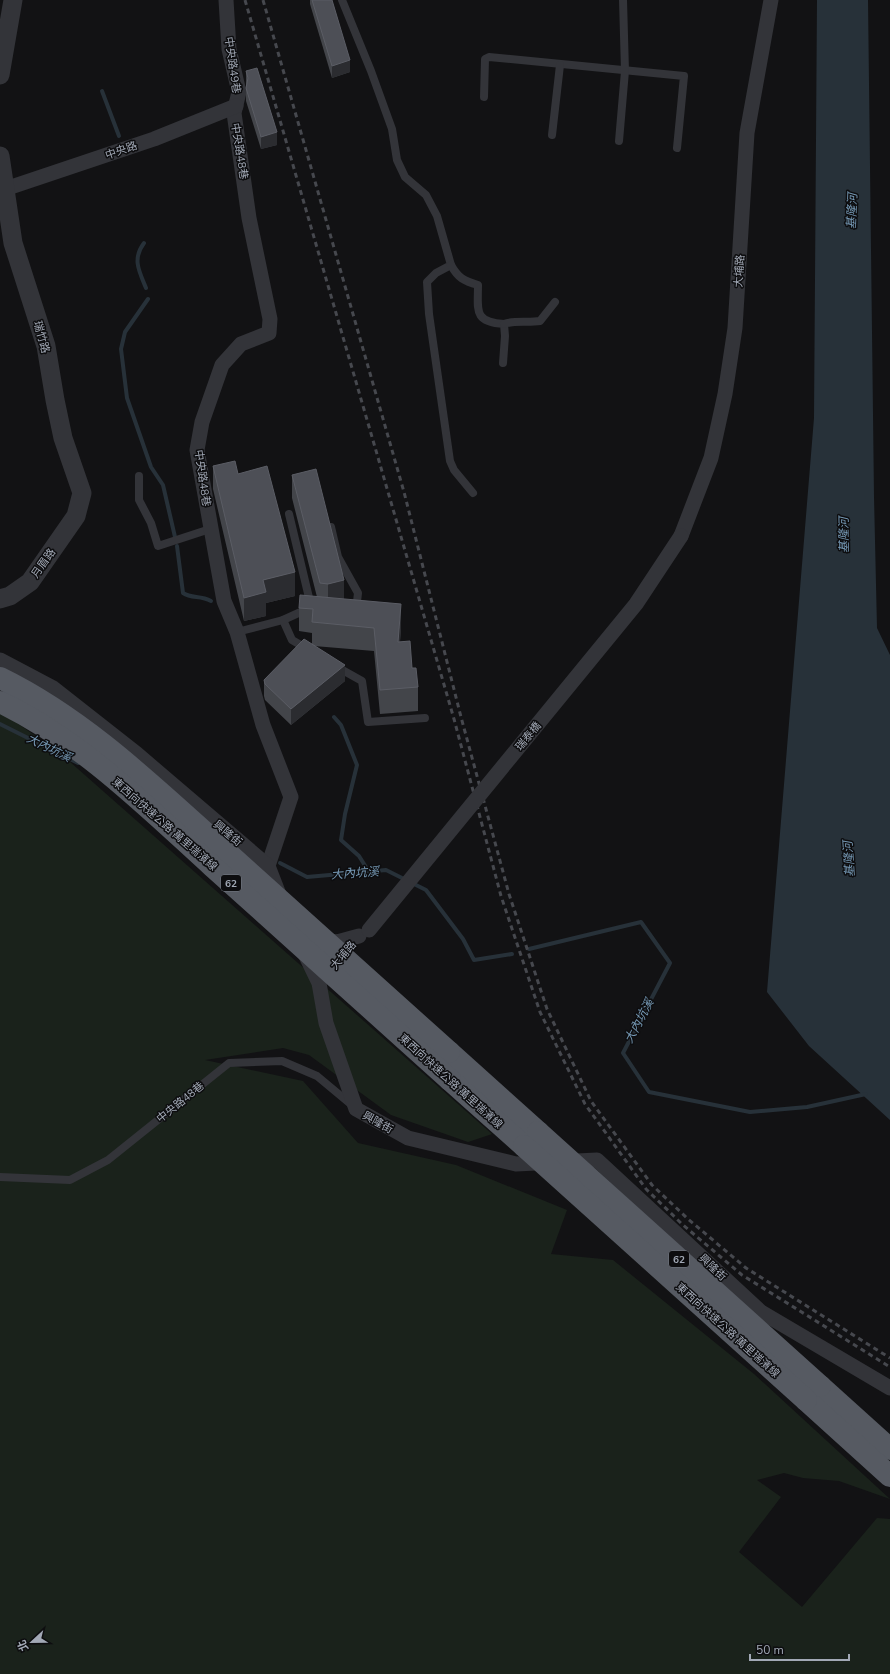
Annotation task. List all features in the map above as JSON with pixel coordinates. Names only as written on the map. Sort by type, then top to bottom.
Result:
[{"type":"highway","name":"東西向快速公路 萬里瑞濱線","points":[[0,678],[28,692],[97,739],[168,800],[449,1052],[531,1139],[813,1393],[890,1476]]},
{"type":"highway","name":"東西向快速公路 萬里瑞濱線","points":[[0,702],[20,711],[86,755],[450,1080],[531,1139]]},
{"type":"highway","name":"東西向快速公路 萬里瑞濱線","points":[[813,1393],[890,1449]]},
{"type":"street","points":[[0,76],[13,0]]},
{"type":"street","name":"中央路49巷","points":[[226,0],[229,50],[239,92],[236,106]]},
{"type":"street","name":"大埔路","points":[[681,536],[711,458],[725,394],[735,328],[747,133],[771,0]]},
{"type":"street","name":"中央路","points":[[5,189],[154,139],[236,106]]},
{"type":"street","name":"中央路48巷","points":[[236,106],[234,113],[250,218],[270,319],[269,333],[241,344],[222,365],[202,422],[197,450],[224,601],[237,632],[263,725],[290,797],[268,866]]},
{"type":"street","name":"瑞竹路","points":[[0,156],[14,243],[46,346],[55,400],[64,438],[82,493],[76,516]]},
{"type":"street","name":"月眉路","points":[[0,599],[10,596],[30,582],[76,516]]},
{"type":"street","name":"瑞泰橋","points":[[364,933],[636,604],[681,536]]},
{"type":"street","name":"興隆街","points":[[0,660],[53,688],[137,754],[268,866],[291,924],[319,983],[326,1023],[356,1109],[408,1138],[516,1164],[597,1160],[761,1312],[890,1388]]},
{"type":"street","points":[[291,924],[313,938],[338,942],[364,933]]},
{"type":"street","name":"大埔路","points":[[319,983],[364,933]]},
{"type":"lane","points":[[342,0],[371,71],[392,129],[396,160],[405,177],[426,195],[437,216],[451,265],[457,276],[463,280],[478,285],[478,314],[482,319],[491,323],[504,324],[511,322],[540,321],[555,302]]},
{"type":"lane","points":[[619,140],[625,71],[623,0]]},
{"type":"lane","points":[[484,97],[485,59],[489,57],[684,76],[677,148]]},
{"type":"lane","points":[[552,135],[560,65]]},
{"type":"lane","points":[[451,265],[436,273],[427,282],[429,314],[450,461],[454,470],[473,494]]},
{"type":"lane","points":[[503,363],[504,324]]},
{"type":"lane","points":[[139,476],[139,500],[151,523],[158,546],[210,529]]},
{"type":"lane","points":[[237,632],[283,620],[305,610],[315,611],[289,514]]},
{"type":"lane","points":[[329,522],[338,557],[358,593],[357,610],[350,614]]},
{"type":"lane","points":[[283,620],[292,640],[318,655]]},
{"type":"lane","points":[[330,662],[362,681],[368,722],[425,718]]},
{"type":"lane","name":"中央路48巷","points":[[0,1177],[70,1180],[108,1160],[229,1063],[282,1061],[317,1076],[356,1109]]},
{"type":"shaded area","points":[[0,711],[61,754],[492,1134],[468,1142],[391,1115],[309,1055],[283,1048],[205,1060],[303,1081],[358,1143],[456,1165],[567,1210],[551,1254],[613,1260],[754,1374],[890,1499],[839,1481],[803,1478],[784,1473],[757,1480],[781,1497],[739,1552],[802,1607],[877,1518],[890,1519],[890,1674],[0,1674]]},
{"type":"water","name":"基隆河","points":[[817,0],[868,0],[877,628],[890,655],[890,1120],[809,1046],[767,992],[814,418]]},
{"type":"building","points":[[312,0],[332,0],[350,60],[332,66]]},
{"type":"building","points":[[257,68],[277,132],[261,137],[246,88],[248,78],[246,71]]},
{"type":"building","points":[[235,461],[238,474],[267,466],[295,572],[263,580],[266,592],[244,598],[213,466]]},
{"type":"building","points":[[316,469],[344,580],[328,584],[320,583],[292,475]]},
{"type":"building","points":[[300,595],[401,604],[398,642],[410,641],[412,668],[416,668],[418,687],[380,690],[374,628],[312,622],[313,609],[299,608]]},
{"type":"building","points":[[304,639],[345,665],[291,709],[265,684],[264,680]]},
{"type":"waterway","points":[[102,91],[119,136]]},
{"type":"waterway","points":[[144,243],[138,254],[138,265],[146,288]]},
{"type":"waterway","points":[[148,299],[125,332],[121,349],[127,398],[151,467],[163,485],[175,537]]},
{"type":"waterway","points":[[177,546],[183,593],[211,601]]},
{"type":"waterway","points":[[334,717],[341,725],[357,765],[345,814],[341,840],[359,856],[369,872]]},
{"type":"waterway","name":"大內坑溪","points":[[0,724],[78,763]]},
{"type":"waterway","name":"大內坑溪","points":[[280,863],[307,877],[386,870],[406,880]]},
{"type":"waterway","name":"大內坑溪","points":[[412,883],[426,890],[463,939],[474,960],[512,954]]},
{"type":"waterway","name":"大內坑溪","points":[[529,949],[641,922],[670,963],[623,1053],[649,1092],[750,1112],[807,1107],[866,1094]]},
{"type":"railway","points":[[245,0],[454,719],[501,896],[540,1012],[585,1104],[646,1189],[683,1225],[742,1275],[890,1367]]},
{"type":"railway","points":[[263,0],[404,492],[461,717],[509,894],[547,1009],[591,1101],[652,1185],[688,1219],[746,1268],[890,1358]]}]
